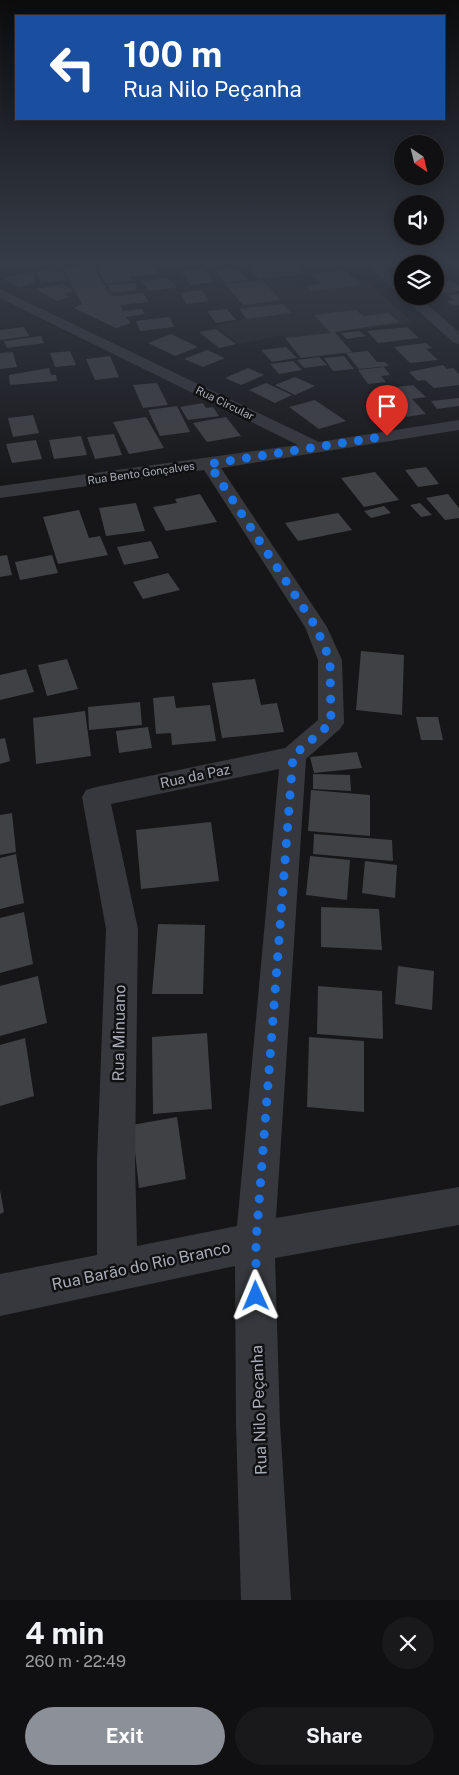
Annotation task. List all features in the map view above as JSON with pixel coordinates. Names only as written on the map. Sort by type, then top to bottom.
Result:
[{"type":"street","name":"Rua Circular","points":[[90,337],[316,447]]},
{"type":"street","name":"Rua Bento Gonçalves","points":[[0,492],[209,464],[459,425]]},
{"type":"street","points":[[209,464],[316,627],[330,660],[331,723],[293,756]]},
{"type":"street","name":"Rua da Paz","points":[[96,797],[293,756]]},
{"type":"street","name":"Rua Nilo Peçanha","points":[[266,1600],[258,1423],[256,1242],[293,756]]},
{"type":"street","name":"Rua Minuano","points":[[96,797],[122,929],[116,1161],[117,1271]]},
{"type":"street","name":"Rua Barão do Rio Branco","points":[[0,1295],[256,1242],[459,1206]]},
{"type":"shaded area","points":[[229,337],[275,337],[239,344]]},
{"type":"shaded area","points":[[284,337],[339,337],[352,352],[301,358]]},
{"type":"building","points":[[0,337],[24,337],[0,340]]},
{"type":"building","points":[[41,337],[44,343],[7,348],[4,341]]},
{"type":"building","points":[[164,337],[177,337],[198,347],[175,356],[148,343]]},
{"type":"building","points":[[205,337],[226,337],[236,344],[219,348]]},
{"type":"building","points":[[338,337],[352,352],[301,358],[285,338]]},
{"type":"building","points":[[345,337],[362,337],[347,339]]},
{"type":"building","points":[[372,337],[419,338],[378,343]]},
{"type":"building","points":[[426,343],[432,348],[426,349],[438,360],[410,363],[394,347]]},
{"type":"building","points":[[286,347],[297,358],[272,362],[261,350]]},
{"type":"building","points":[[207,350],[225,358],[203,367],[184,359]]},
{"type":"building","points":[[70,351],[76,365],[55,367],[50,353]]},
{"type":"building","points":[[368,351],[377,362],[385,362],[389,366],[359,369],[346,353]]},
{"type":"building","points":[[13,352],[17,367],[0,369],[0,353]]},
{"type":"building","points":[[110,356],[119,377],[95,380],[86,359]]},
{"type":"building","points":[[344,356],[354,369],[333,371],[324,358]]},
{"type":"building","points":[[319,357],[327,365],[304,368],[297,360]]},
{"type":"building","points":[[293,361],[302,370],[279,374],[270,364]]},
{"type":"building","points":[[443,365],[447,369],[453,368],[459,374],[459,385],[434,388],[425,380],[418,381],[409,372]]},
{"type":"building","points":[[384,367],[390,375],[381,376],[386,382],[368,384],[358,370]]},
{"type":"building","points":[[49,368],[51,375],[56,375],[57,381],[10,385],[9,375]]},
{"type":"building","points":[[248,368],[264,375],[241,385],[225,378]]},
{"type":"building","points":[[295,377],[315,386],[295,395],[275,385]]},
{"type":"building","points":[[157,383],[168,405],[143,408],[133,385]]},
{"type":"building","points":[[266,383],[292,395],[275,403],[249,390]]},
{"type":"building","points":[[413,385],[426,397],[412,399],[426,414],[398,418],[373,390]]},
{"type":"building","points":[[459,398],[459,406],[437,409],[431,401]]},
{"type":"building","points":[[315,400],[346,421],[319,429],[289,407]]},
{"type":"building","points":[[203,403],[206,408],[213,407],[219,416],[188,420],[180,407]]},
{"type":"building","points":[[177,406],[190,432],[160,436],[148,410]]},
{"type":"building","points":[[33,415],[39,433],[13,437],[8,418]]},
{"type":"building","points":[[146,417],[164,448],[129,454],[113,422]]},
{"type":"building","points":[[226,417],[241,436],[207,442],[193,423]]},
{"type":"building","points":[[114,434],[122,455],[95,459],[87,437]]},
{"type":"building","points":[[81,436],[87,455],[54,459],[49,440]]},
{"type":"building","points":[[36,440],[42,459],[12,463],[6,444]]},
{"type":"building","points":[[426,467],[439,484],[418,487],[405,470]]},
{"type":"building","points":[[375,472],[399,500],[364,507],[341,478]]},
{"type":"building","points":[[200,494],[217,522],[166,531],[153,507],[177,503],[175,499]]},
{"type":"building","points":[[448,494],[459,508],[459,518],[445,520],[426,498]]},
{"type":"building","points":[[136,503],[145,531],[106,536],[99,508]]},
{"type":"building","points":[[420,503],[432,515],[421,517],[410,505]]},
{"type":"building","points":[[384,506],[391,513],[371,518],[364,511]]},
{"type":"building","points":[[79,510],[89,538],[100,536],[108,555],[58,564],[43,517]]},
{"type":"building","points":[[338,513],[352,530],[298,541],[285,523]]},
{"type":"building","points":[[151,541],[159,558],[124,565],[117,547]]},
{"type":"building","points":[[7,555],[12,575],[0,577],[0,556]]},
{"type":"building","points":[[52,555],[58,573],[20,580],[15,562]]},
{"type":"building","points":[[168,573],[180,590],[143,599],[133,582]]},
{"type":"building","points":[[361,651],[404,655],[402,715],[356,710]]},
{"type":"building","points":[[67,659],[78,689],[47,696],[38,665]]},
{"type":"building","points":[[26,669],[34,692],[0,700],[0,675]]},
{"type":"building","points":[[255,679],[261,705],[277,703],[284,732],[222,738],[212,683]]},
{"type":"building","points":[[174,696],[176,708],[210,705],[216,741],[172,745],[171,733],[156,734],[153,698]]},
{"type":"building","points":[[140,702],[142,725],[89,730],[88,707]]},
{"type":"building","points":[[85,711],[91,756],[36,764],[33,718]]},
{"type":"building","points":[[416,717],[438,717],[443,740],[421,740]]},
{"type":"building","points":[[148,727],[152,748],[119,753],[116,731]]},
{"type":"building","points":[[5,738],[10,761],[0,764],[0,739]]},
{"type":"building","points":[[357,752],[362,768],[314,773],[310,757]]},
{"type":"building","points":[[313,774],[350,775],[351,791],[313,789]]},
{"type":"building","points":[[311,790],[370,795],[370,836],[308,831]]},
{"type":"building","points":[[12,813],[16,852],[0,855],[0,815]]},
{"type":"building","points":[[211,822],[219,881],[141,889],[136,830]]},
{"type":"building","points":[[314,834],[392,840],[393,861],[313,854]]},
{"type":"building","points":[[16,854],[24,903],[0,909],[0,858]]},
{"type":"building","points":[[310,856],[350,860],[347,900],[306,895]]},
{"type":"building","points":[[365,861],[397,865],[395,898],[362,893]]},
{"type":"building","points":[[321,907],[379,909],[382,950],[321,947]]},
{"type":"building","points":[[24,912],[33,964],[0,973],[0,918]]},
{"type":"building","points":[[158,924],[205,925],[203,994],[152,994]]},
{"type":"building","points":[[398,966],[434,971],[432,1010],[395,1004]]},
{"type":"building","points":[[38,976],[47,1023],[0,1036],[0,986]]},
{"type":"building","points":[[318,986],[382,991],[383,1039],[317,1034]]},
{"type":"building","points":[[207,1033],[212,1109],[153,1114],[152,1037]]},
{"type":"building","points":[[309,1037],[364,1041],[364,1112],[307,1107]]},
{"type":"building","points":[[25,1038],[34,1096],[0,1106],[0,1045]]},
{"type":"building","points":[[177,1117],[186,1179],[139,1188],[132,1125]]},
{"type":"building","points":[[0,1190],[4,1212],[0,1214]]},
{"type":"route","points":[[256,1296],[256,1242],[293,756],[331,723],[330,660],[316,627],[209,464],[387,436]]}]
